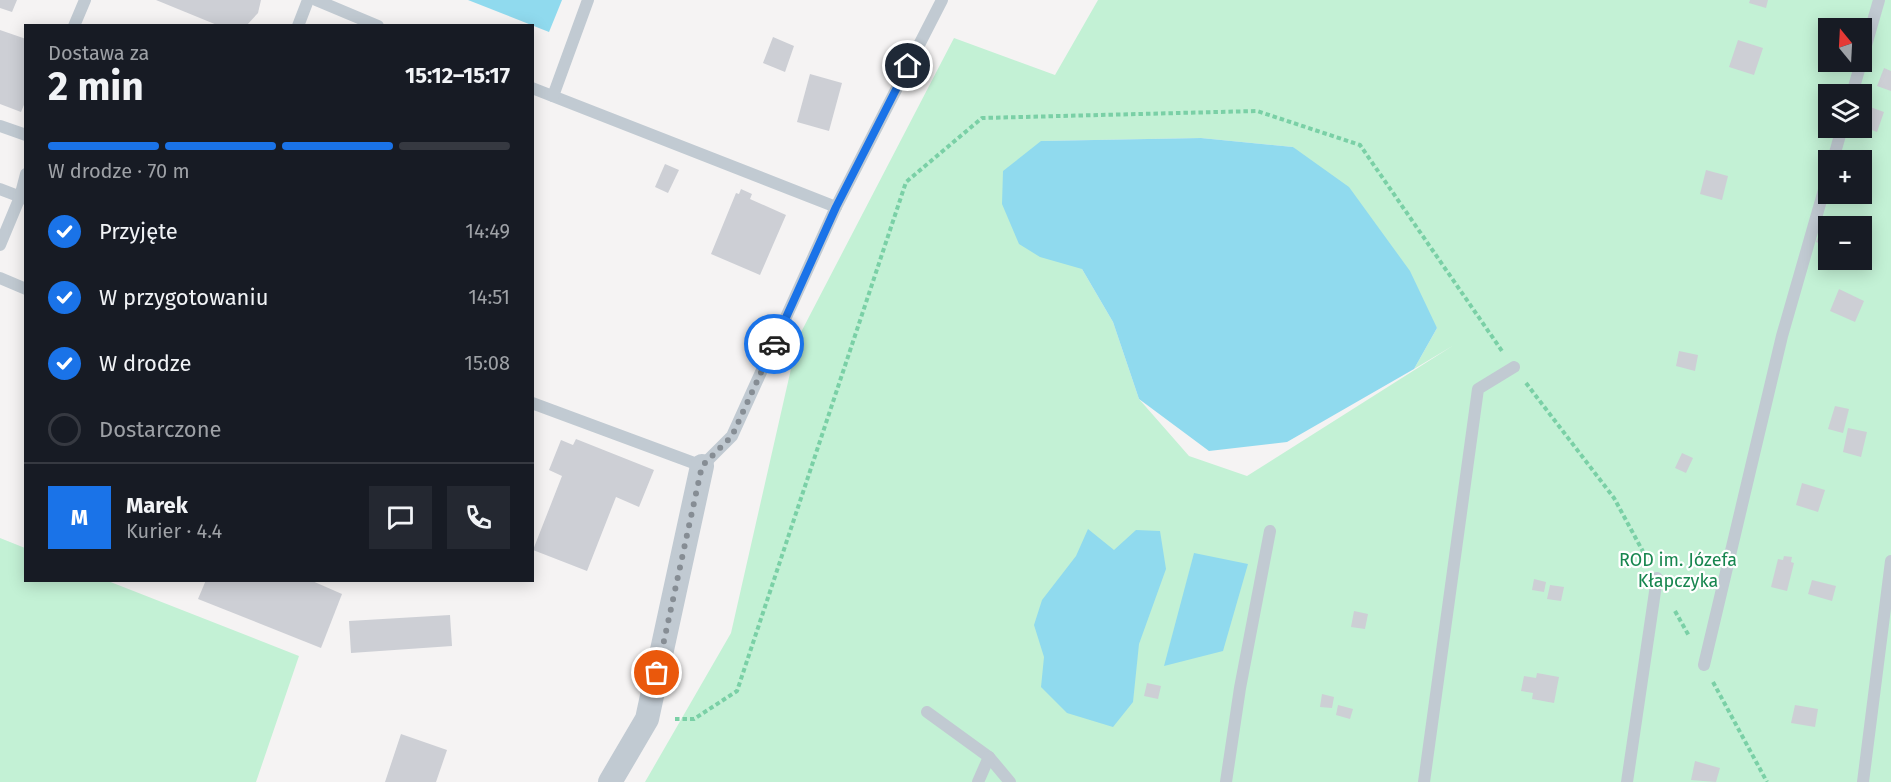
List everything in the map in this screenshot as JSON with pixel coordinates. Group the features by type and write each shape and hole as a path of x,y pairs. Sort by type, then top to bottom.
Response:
{"street":[{"path":"610,782 647,719 702,466"}],"lane":[{"path":"75,24 85,0"},
{"path":"299,24 308,0"},
{"path":"316,0 373,24"},
{"path":"553,96 588,0"},
{"path":"1855,84 1879,0"},
{"path":"534,404 702,466 732,436 836,207 943,2"},
{"path":"534,89 836,207"},
{"path":"0,126 24,134"},
{"path":"0,189 23,198 0,245"},
{"path":"1704,665 1782,336 1820,204"},
{"path":"0,278 24,287"},
{"path":"1424,782 1478,389 1514,367"},
{"path":"1226,782 1240,688 1270,531"},
{"path":"1863,782 1891,561"},
{"path":"1627,782 1658,578"},
{"path":"927,712 989,757 1010,782"},
{"path":"978,782 989,757"}],"path":[{"path":"647,719 694,719 737,691 906,182 982,118 1257,111 1360,145 1514,367 1614,498 1767,782"}],"green space":[{"name":"ROD im. Józefa Kłapczyka","path":"1098,0 1891,0 1891,782 645,782 731,633 798,338 954,38 1055,75","holes":["1201,138 1293,147 1437,328 1414,369 1454,345 1247,476 1189,456 1139,399 1113,322 1082,269 1041,141"]},
{"path":"0,538 24,548 24,582 111,582 299,656 256,782 0,782"}],"water":[{"path":"468,0 562,0 549,32 534,26 534,24"},
{"path":"1201,138 1293,147 1349,187 1410,271 1437,328 1414,369 1287,442 1209,451 1139,399 1113,322 1082,269 1040,257 1019,244 1002,204 1003,171 1041,141"},
{"path":"1088,529 1114,550 1136,530 1160,531 1166,569 1139,644 1133,702 1113,727 1067,713 1041,687 1044,657 1034,625 1042,600 1076,556"},
{"path":"1194,553 1248,564 1223,651 1164,666"}],"building":[{"path":"0,0 17,0 12,12 0,8"},
{"path":"156,0 261,0 258,13 248,24 215,24"},
{"path":"1750,0 1768,0 1766,8 1749,3"},
{"path":"0,30 24,38 24,105 21,112 0,104"},
{"path":"773,37 794,46 785,72 763,63"},
{"path":"1738,40 1763,48 1754,75 1729,67"},
{"path":"1884,68 1891,71 1891,91 1877,86"},
{"path":"810,74 842,83 829,131 797,122"},
{"path":"1872,108 1884,112 1877,132 1872,130"},
{"path":"665,164 679,170 668,193 655,187"},
{"path":"1706,170 1728,176 1722,200 1700,194"},
{"path":"741,189 752,194 750,199 786,215 760,275 711,254 736,193 739,194"},
{"path":"1839,289 1864,301 1855,322 1830,311"},
{"path":"1679,351 1698,355 1695,371 1676,366"},
{"path":"1835,406 1849,409 1843,433 1828,429"},
{"path":"1848,428 1867,432 1861,457 1843,452"},
{"path":"576,439 654,470 639,507 616,497 587,571 534,550 562,476 549,470 561,440 573,445"},
{"path":"1682,453 1693,458 1686,473 1675,468"},
{"path":"1802,483 1825,490 1818,512 1796,505"},
{"path":"1784,556 1792,557 1791,562 1794,563 1787,591 1771,587 1778,559 1783,560"},
{"path":"1534,579 1546,582 1544,592 1532,590"},
{"path":"1812,580 1836,586 1832,601 1808,594"},
{"path":"205,582 315,582 342,594 321,648 198,599"},
{"path":"1550,585 1564,587 1561,601 1547,599"},
{"path":"1354,611 1368,614 1365,629 1351,627"},
{"path":"450,615 452,646 351,653 349,621"},
{"path":"1537,673 1559,677 1554,703 1532,699 1533,693 1521,691 1524,676 1536,678"},
{"path":"1147,683 1161,686 1158,699 1144,696"},
{"path":"1322,694 1334,697 1332,708 1320,707"},
{"path":"1338,705 1353,709 1350,719 1336,715"},
{"path":"1795,705 1818,709 1815,727 1791,723"},
{"path":"401,734 447,750 436,782 385,782"},
{"path":"1695,761 1720,768 1716,782 1691,780"}],"way so far":[{"path":"657,673 702,466 732,436 774,344"}],"route":[{"path":"774,344 836,207 908,66"}]}
